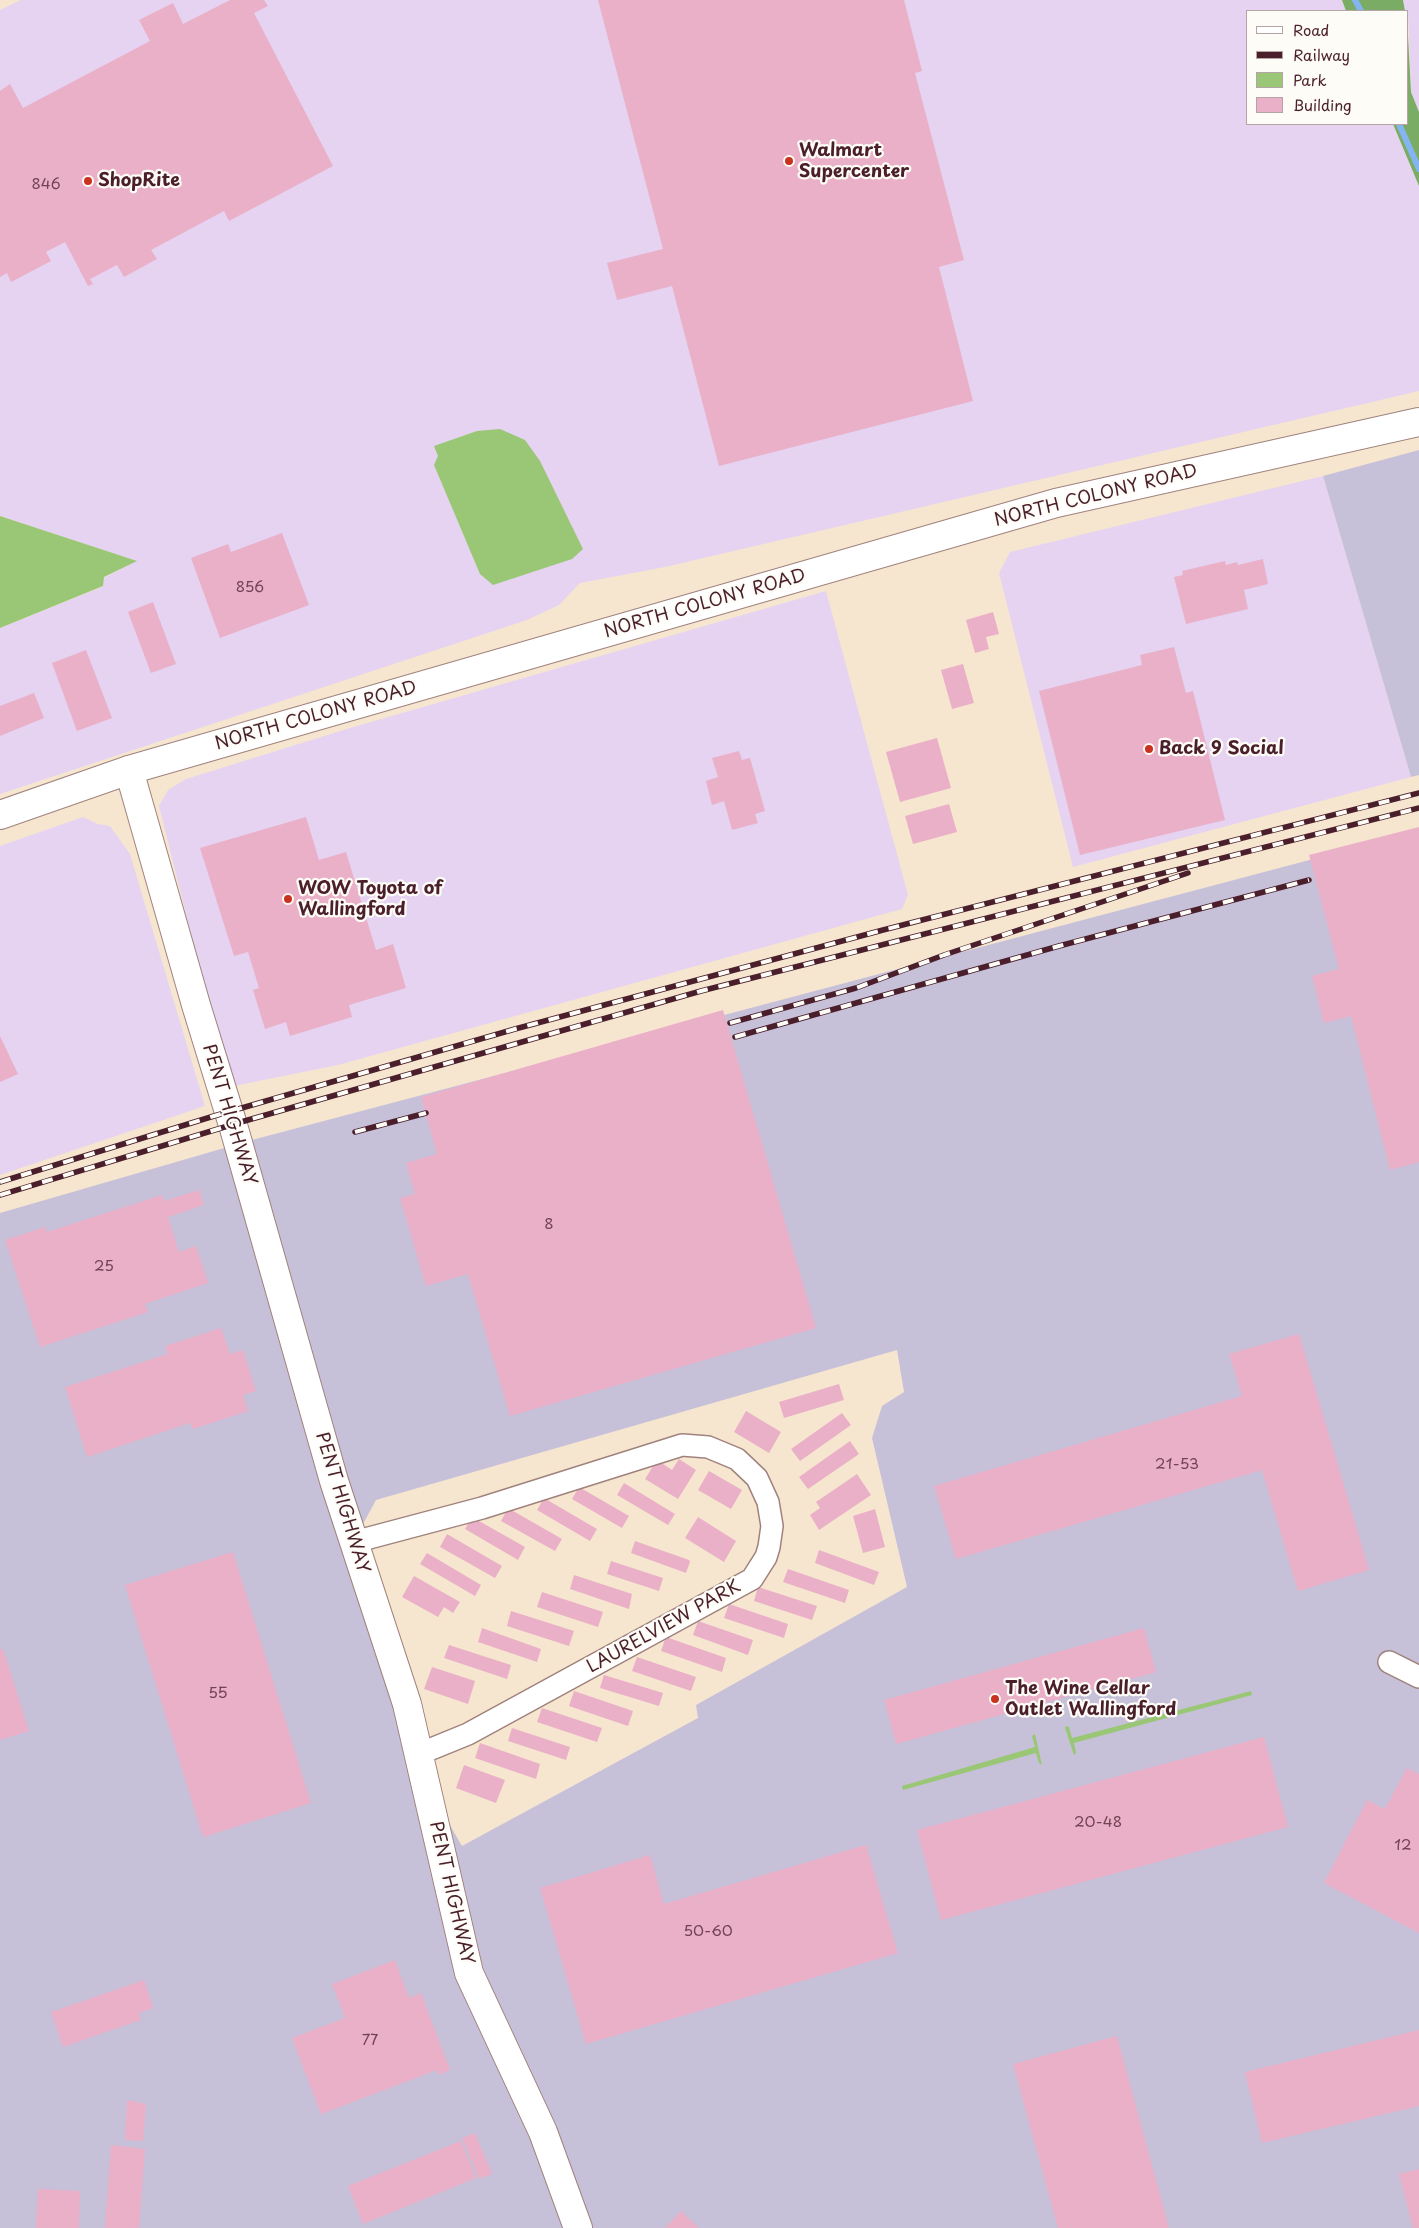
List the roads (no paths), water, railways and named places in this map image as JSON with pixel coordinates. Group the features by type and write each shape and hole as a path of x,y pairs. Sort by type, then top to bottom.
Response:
{"street":[{"name":"NORTH COLONY ROAD","path":"0,815 129,770 1056,503 1419,422"},
{"name":"PENT HIGHWAY","path":"129,770 196,1005 233,1125 334,1481 407,1704 469,1973 543,2132 578,2228"},
{"name":"LAURELVIEW PARK","path":"354,1542 482,1508 682,1445 708,1446 737,1459 757,1478 768,1502 772,1526 770,1542 766,1557 752,1579 468,1734 419,1754"},
{"path":"1389,1662 1419,1677"}],"waterway":[{"path":"1355,0 1360,10"},
{"path":"1399,125 1419,169"}],"railway":[{"path":"0,1182 214,1116 515,1029 883,930 1419,793"},
{"path":"0,1195 241,1122 701,991 1419,808"},
{"path":"730,1023 856,988 944,955 1188,873"},
{"path":"735,1037 1059,946 1309,880"},
{"path":"355,1132 426,1113"}],"place":[{"name":"Walmart Supercenter","path":"789,161"},
{"name":"ShopRite","path":"88,181"},
{"name":"Back 9 Social","path":"1149,749"},
{"name":"WOW Toyota of Wallingford","path":"288,899"},
{"name":"The Wine Cellar Outlet Wallingford","path":"995,1699"}]}
